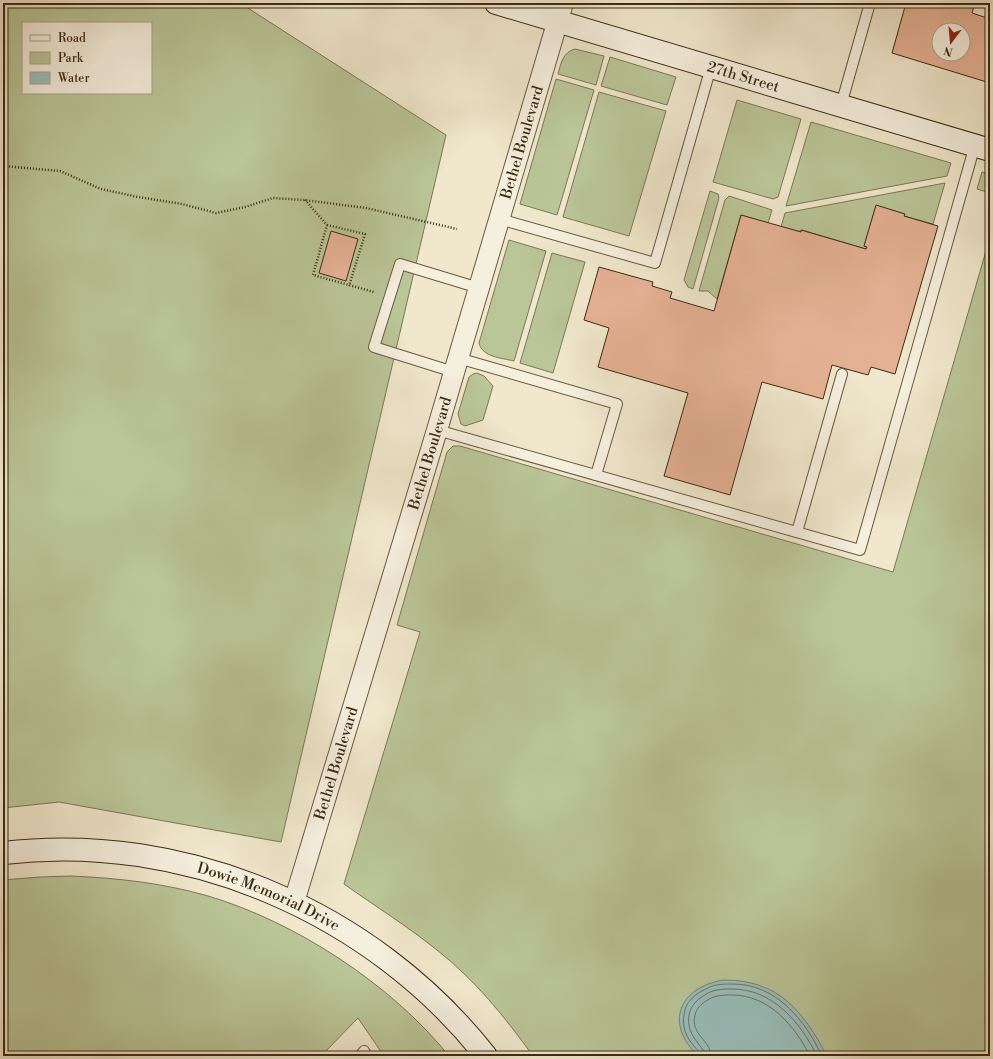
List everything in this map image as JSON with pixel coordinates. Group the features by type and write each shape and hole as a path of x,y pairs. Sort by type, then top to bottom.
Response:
{"street":[{"name":"27th Street","path":"496,3 560,12 711,67 982,148"},
{"name":"Bethel Boulevard","path":"294,902 437,430 560,12"},
{"name":"Dowie Memorial Drive","path":"3,853 44,850 76,850 148,857 194,867 233,878 294,902 351,934 405,973 453,1018 486,1056"}],"lane":[{"path":"841,105 870,3"},
{"path":"499,219 654,263 711,67"},
{"path":"437,430 860,550 982,148"},
{"path":"479,288 400,264 374,347 456,365 617,404 596,475"},
{"path":"797,532 842,374"},
{"path":"360,1056 364,1052 367,1056"}],"path":[{"path":"3,166 60,171 101,189 138,198 182,204 216,213 245,207 273,198 304,200 366,208 457,229"},
{"path":"304,200 327,225 365,234 349,286"},
{"path":"327,225 313,275 390,297"}],"green space":[{"path":"3,3 240,3 446,135 281,842 59,802 3,808"},
{"path":"575,49 604,56 596,85 558,74 565,55 571,50"},
{"path":"610,57 676,77 667,105 601,86"},
{"path":"556,79 594,90 557,215 520,204"},
{"path":"599,92 666,111 629,236 563,217"},
{"path":"737,100 801,119 778,197 773,199 713,182"},
{"path":"811,122 951,163 947,176 786,206"},
{"path":"982,172 990,174 990,193 977,189"},
{"path":"945,183 933,224 876,206 864,246 867,247 866,249 802,230 801,232 781,227 785,213"},
{"path":"710,191 718,194 719,198 693,289 688,287 684,280"},
{"path":"729,196 772,210 768,223 741,215 717,299 708,291 699,291 725,200"},
{"path":"990,237 990,1056 533,1056 512,1027 477,986 451,962 414,933 344,884 420,632 397,625 447,452 453,446 460,446 893,572"},
{"path":"509,240 546,251 514,361 498,358 488,354 481,348 479,343"},
{"path":"552,253 585,262 553,373 520,363"},
{"path":"477,373 484,376 493,386 483,420 465,426 461,424 458,414 469,377"},
{"path":"71,876 140,882 191,891 241,907 275,922 308,939 371,981 400,1005 426,1030 449,1056 384,1056 358,1018 321,1056 3,1056 3,880"}],"water":[{"path":"724,980 743,981 760,986 774,992 787,1001 809,1025 827,1056 698,1056 688,1044 681,1031 679,1019 681,1008 687,998 696,990 709,984"}],"building":[{"path":"906,3 975,3 972,13 990,19 990,83 892,53"},
{"path":"876,205 905,214 904,216 938,226 895,374 871,367 868,375 832,365 823,399 762,382 730,495 664,476 688,393 598,367 609,328 584,320 599,267 653,282 652,286 672,292 670,298 714,311 741,215 801,232 801,230 866,249 867,247 864,246"},
{"path":"331,231 358,239 346,281 319,273"}]}
